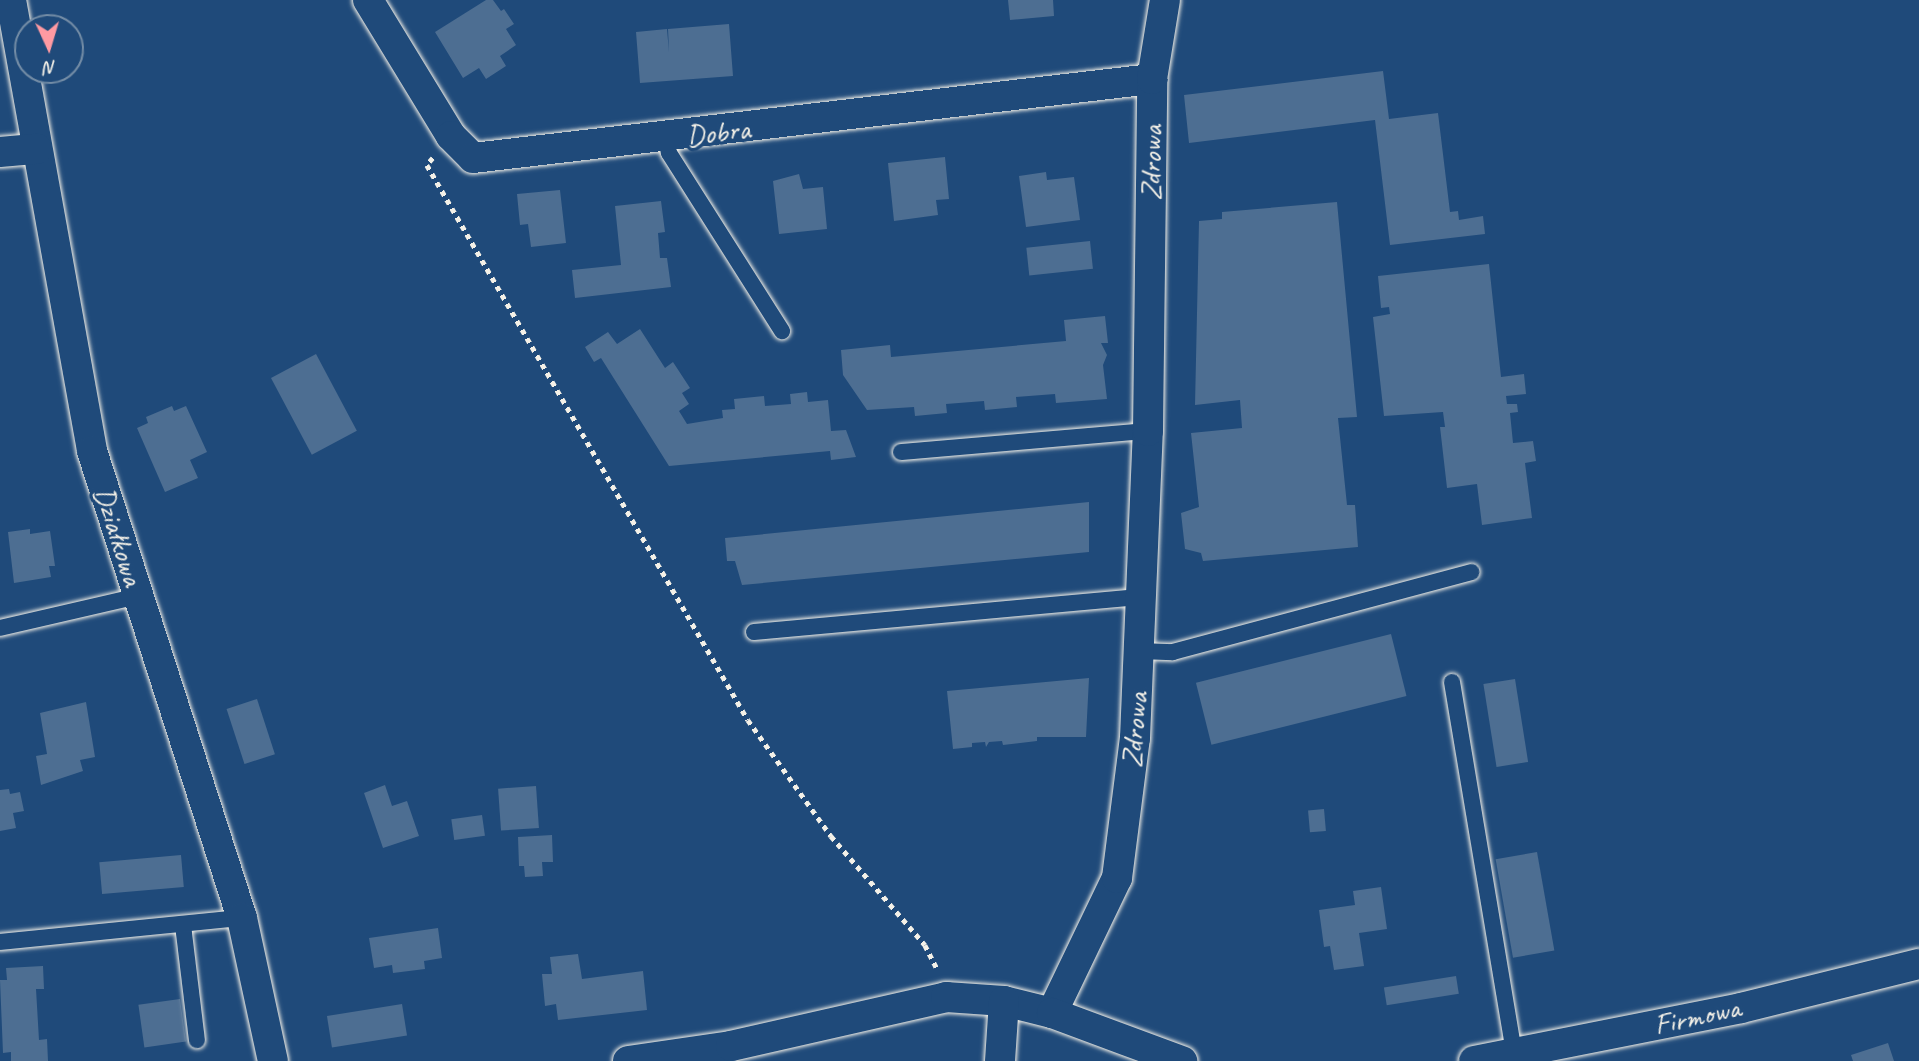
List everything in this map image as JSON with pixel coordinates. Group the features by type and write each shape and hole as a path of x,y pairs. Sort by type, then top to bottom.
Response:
{"street":[{"name":"Działkowa","path":"11,0 92,451 243,918 273,1061"},
{"name":"Dobra","path":"368,0 451,136 464,153 484,159 1152,79"},
{"name":"Zdrowa","path":"1052,1013 1117,878 1135,738 1148,431 1152,79 1165,0"},
{"path":"0,152 37,149"},
{"name":"Firmowa","path":"1474,1061 1741,1008 1919,964"},
{"path":"628,1061 732,1046 946,996 1004,1001 1052,1013 1182,1061"},
{"path":"1000,1061 1004,1001"}],"lane":[{"path":"667,138 669,153 782,331"},
{"path":"901,452 1148,431"},
{"path":"1140,651 1173,652 1471,572"},
{"path":"0,628 139,596"},
{"path":"754,632 1141,597"},
{"path":"1452,682 1514,1053"},
{"path":"0,942 243,918"},
{"path":"183,925 197,1040"}],"path":[{"path":"451,136 427,166 748,720 831,836 925,945 946,996"}],"building":[{"path":"486,0 493,0 501,11 504,9 514,24 506,29 516,45 500,56 506,66 486,79 479,68 463,78 435,32"},
{"path":"1008,0 1053,0 1054,16 1010,20"},
{"path":"729,24 733,76 640,83 636,32 667,29 669,52 668,29"},
{"path":"1383,71 1389,119 1438,113 1450,212 1458,211 1459,220 1483,216 1485,234 1390,245 1375,120 1189,143 1184,95"},
{"path":"945,157 949,199 936,200 938,215 894,221 888,163"},
{"path":"1046,172 1047,180 1074,177 1080,220 1026,227 1019,176"},
{"path":"799,174 803,189 823,187 827,229 779,234 773,181"},
{"path":"560,190 566,243 531,247 528,224 520,225 517,194"},
{"path":"661,201 665,232 658,233 660,258 667,258 671,287 575,298 572,270 621,265 615,206"},
{"path":"1337,202 1357,417 1338,418 1347,505 1355,505 1358,547 1203,561 1201,553 1185,549 1181,513 1199,507 1191,433 1242,428 1240,400 1195,405 1199,221 1222,219 1222,212"},
{"path":"1090,241 1093,269 1029,276 1026,248"},
{"path":"1489,264 1501,377 1524,374 1526,394 1506,396 1507,404 1517,404 1518,412 1510,413 1513,443 1533,441 1536,461 1525,463 1532,518 1482,525 1477,484 1447,488 1440,427 1445,427 1443,412 1384,416 1373,317 1390,314 1389,307 1381,308 1378,276"},
{"path":"1105,316 1108,343 1101,343 1107,355 1103,365 1107,399 1056,403 1055,394 1016,397 1017,407 985,410 984,401 946,404 947,413 915,416 914,407 867,410 843,375 841,350 890,345 891,357 1066,341 1064,320"},
{"path":"640,329 665,368 673,362 690,388 682,393 689,404 679,411 687,424 723,418 722,410 735,409 734,399 764,396 765,406 791,404 790,394 807,392 808,402 828,400 831,431 846,430 856,457 831,460 830,451 669,466 601,358 594,362 585,347 608,332 617,344"},
{"path":"316,354 357,431 312,455 271,378"},
{"path":"172,406 174,411 186,406 207,452 190,460 198,478 165,492 137,428 148,423 146,417"},
{"path":"1089,502 1089,552 742,585 735,561 727,561 725,538"},
{"path":"30,529 30,534 50,531 55,566 49,566 51,577 14,583 8,532"},
{"path":"1391,634 1406,696 1211,745 1196,683"},
{"path":"1089,678 1086,737 1037,737 1037,741 1003,745 1002,741 989,742 986,747 985,742 972,743 972,747 953,749 947,691"},
{"path":"1515,679 1528,762 1497,767 1483,684"},
{"path":"257,699 275,754 244,764 227,709"},
{"path":"86,702 95,757 80,760 83,771 41,785 36,756 47,754 40,713"},
{"path":"385,785 392,806 407,801 419,836 383,848 364,793"},
{"path":"536,786 539,828 501,831 498,789"},
{"path":"9,789 10,794 20,792 24,811 13,813 16,828 0,831 0,790"},
{"path":"1324,809 1326,831 1310,832 1308,810"},
{"path":"482,815 485,836 454,840 451,819"},
{"path":"552,835 553,862 542,862 543,876 525,877 524,866 519,866 518,837"},
{"path":"1537,852 1554,950 1513,958 1496,859"},
{"path":"181,855 184,887 102,894 99,862"},
{"path":"1381,887 1387,929 1359,933 1364,966 1334,970 1330,946 1324,947 1319,910 1355,905 1353,891"},
{"path":"438,928 442,958 424,961 425,969 393,973 392,965 374,968 369,938"},
{"path":"578,954 582,979 643,971 647,1010 558,1020 556,1004 545,1006 542,974 552,974 550,957"},
{"path":"43,966 44,989 36,989 39,1040 47,1039 48,1061 11,1061 11,1052 3,1053 0,980 7,980 6,968"},
{"path":"1456,976 1459,994 1387,1005 1384,987"},
{"path":"180,999 186,1042 144,1047 138,1005"},
{"path":"402,1004 407,1036 332,1047 327,1016"},
{"path":"1888,1043 1894,1061 1853,1061 1851,1055"}]}
